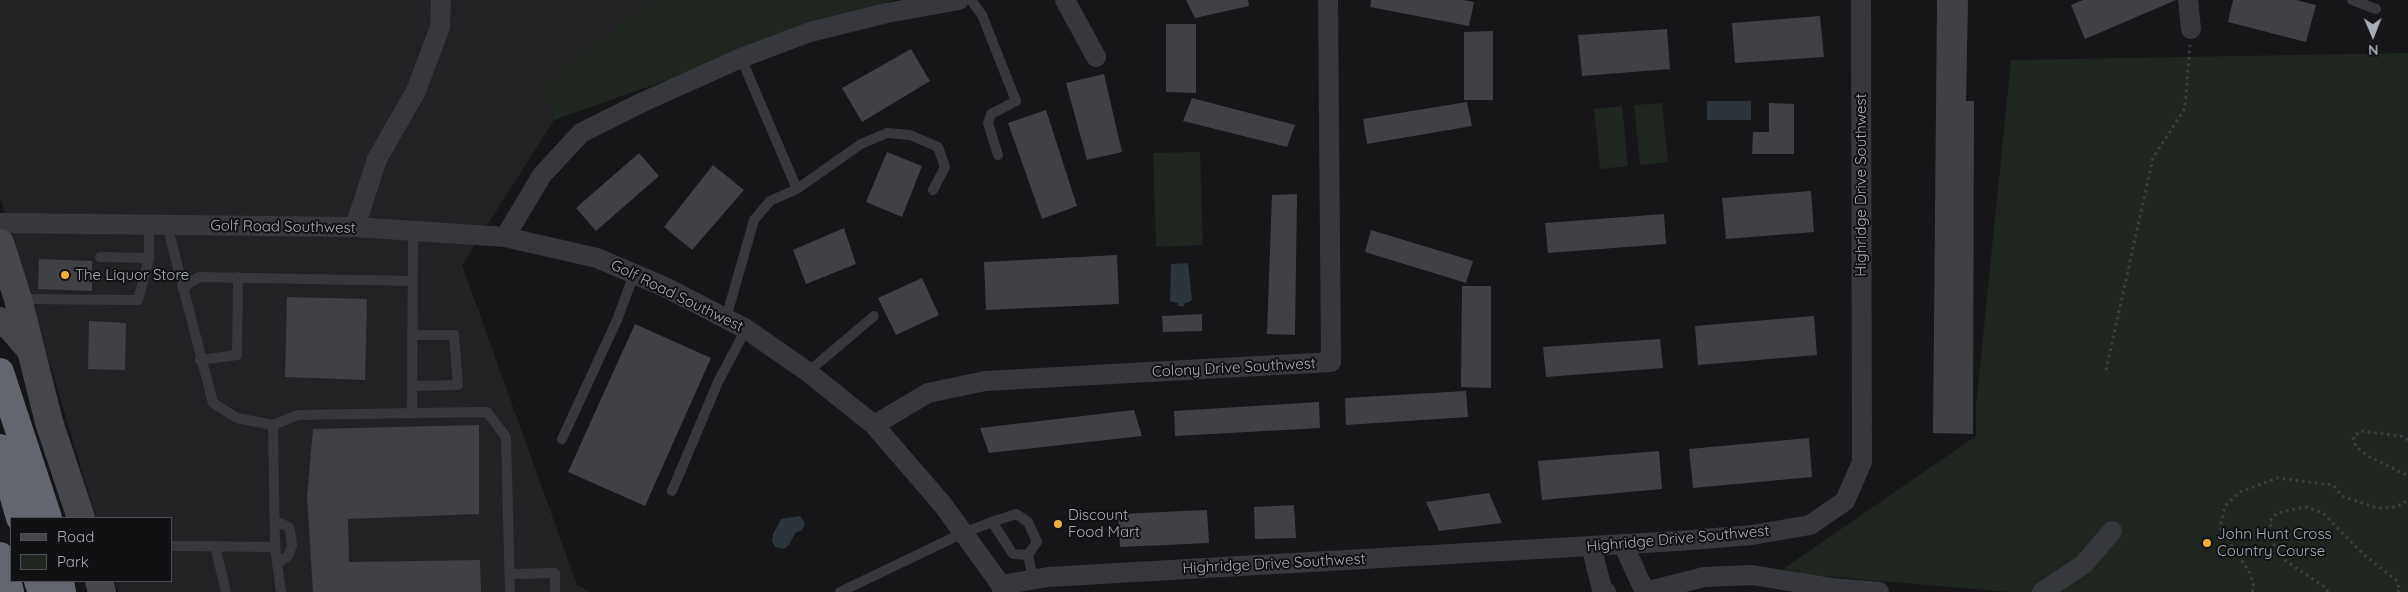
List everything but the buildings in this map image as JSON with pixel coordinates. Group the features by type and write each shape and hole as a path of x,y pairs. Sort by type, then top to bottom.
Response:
{"highway":[{"path":"0,372 48,517"},
{"path":"0,448 20,517"},
{"path":"0,556 10,592"}],"main road":[{"path":"0,243 18,299 49,422 81,517"},
{"path":"0,321 10,326 30,349"}],"street":[{"path":"355,228 377,159 416,91 440,27 440,0"},
{"path":"505,237 542,175 582,133 643,102 741,58 810,32 887,13 959,0"},
{"path":"1066,0 1096,57"},
{"name":"Colony Drive Southwest","path":"874,425 928,394 985,381 1331,362 1328,0"},
{"name":"Highridge Drive Southwest","path":"1002,588 1057,576 1592,546 1752,535 1810,526 1845,501 1862,462 1861,0"},
{"path":"2188,0 2191,30"},
{"name":"Golf Road Southwest","path":"0,223 355,228 413,231 505,237 597,258 667,288 746,329 808,372 874,425 943,505 1002,588"},
{"path":"2042,592 2084,564 2112,532"},
{"path":"1622,544 1645,592 1704,577 1752,575 1833,588 1878,592"},
{"path":"1592,546 1602,589 1606,592"}],"lane":[{"path":"971,0 982,15 1016,101 991,114 988,123 998,155"},
{"path":"2352,0 2376,9"},
{"path":"741,58 797,189"},
{"path":"726,318 754,220 770,201 797,189 861,144 887,133 910,135 938,147 945,167 933,190"},
{"path":"18,299 138,300 158,225"},
{"path":"158,225 182,288 213,403 237,418 273,425 298,415 487,412 506,437 510,592"},
{"path":"412,413 413,231"},
{"path":"100,258 150,258"},
{"path":"562,440 617,320 634,274"},
{"path":"182,288 199,276 413,281"},
{"path":"200,360 237,355 238,277"},
{"path":"808,372 874,316"},
{"path":"672,492 718,382 746,329"},
{"path":"412,335 454,335 458,385 412,386"},
{"path":"273,425 275,547 281,592"},
{"path":"840,592 963,533 1016,514 1028,522 1037,542 1028,555 1033,580"},
{"path":"275,521 289,527 292,546 288,556 277,564"},
{"path":"992,522 1013,554 1028,555"},
{"path":"172,546 275,547"},
{"path":"215,546 226,592"},
{"path":"510,574 555,573 555,592"},
{"path":"102,592 111,582"}],"path":[{"path":"2106,370 2153,158 2185,108 2191,30"},
{"path":"2408,440 2401,436 2361,431 2353,436 2356,447 2368,456 2408,476"},
{"path":"2252,592 2254,587 2250,572 2220,528 2225,506 2240,492 2278,478 2332,485 2342,496 2377,508 2396,506 2408,500"},
{"path":"2328,592 2325,587 2286,561 2272,543 2270,521 2277,512 2306,507 2323,513 2364,555 2396,580 2400,590 2398,592"}],"shaded area":[{"path":"0,0 651,0 545,84 554,120 462,265 577,585 590,592 118,592 115,582 172,582 172,517 96,517 0,197"},
{"path":"1707,101 1751,101 1751,120 1707,120"},
{"path":"1188,263 1192,300 1185,303 1184,306 1178,306 1178,303 1170,301 1171,264"},
{"path":"800,516 805,523 802,530 795,533 789,545 784,549 775,547 772,541 773,534 781,519"}],"green space":[{"path":"651,0 894,0 554,120 545,84"},
{"path":"2408,53 2408,592 2009,592 1810,575 1783,569 1976,436 1976,406 2011,60"},
{"path":"1662,103 1668,162 1640,165 1634,105"},
{"path":"1622,106 1628,166 1600,169 1594,109"},
{"path":"1200,152 1203,245 1156,247 1153,153"}],"place":[{"name":"The Liquor Store","path":"65,275"},
{"name":"Discount Food Mart","path":"1058,524"},
{"name":"John Hunt Cross Country Course","path":"2207,543"}]}
